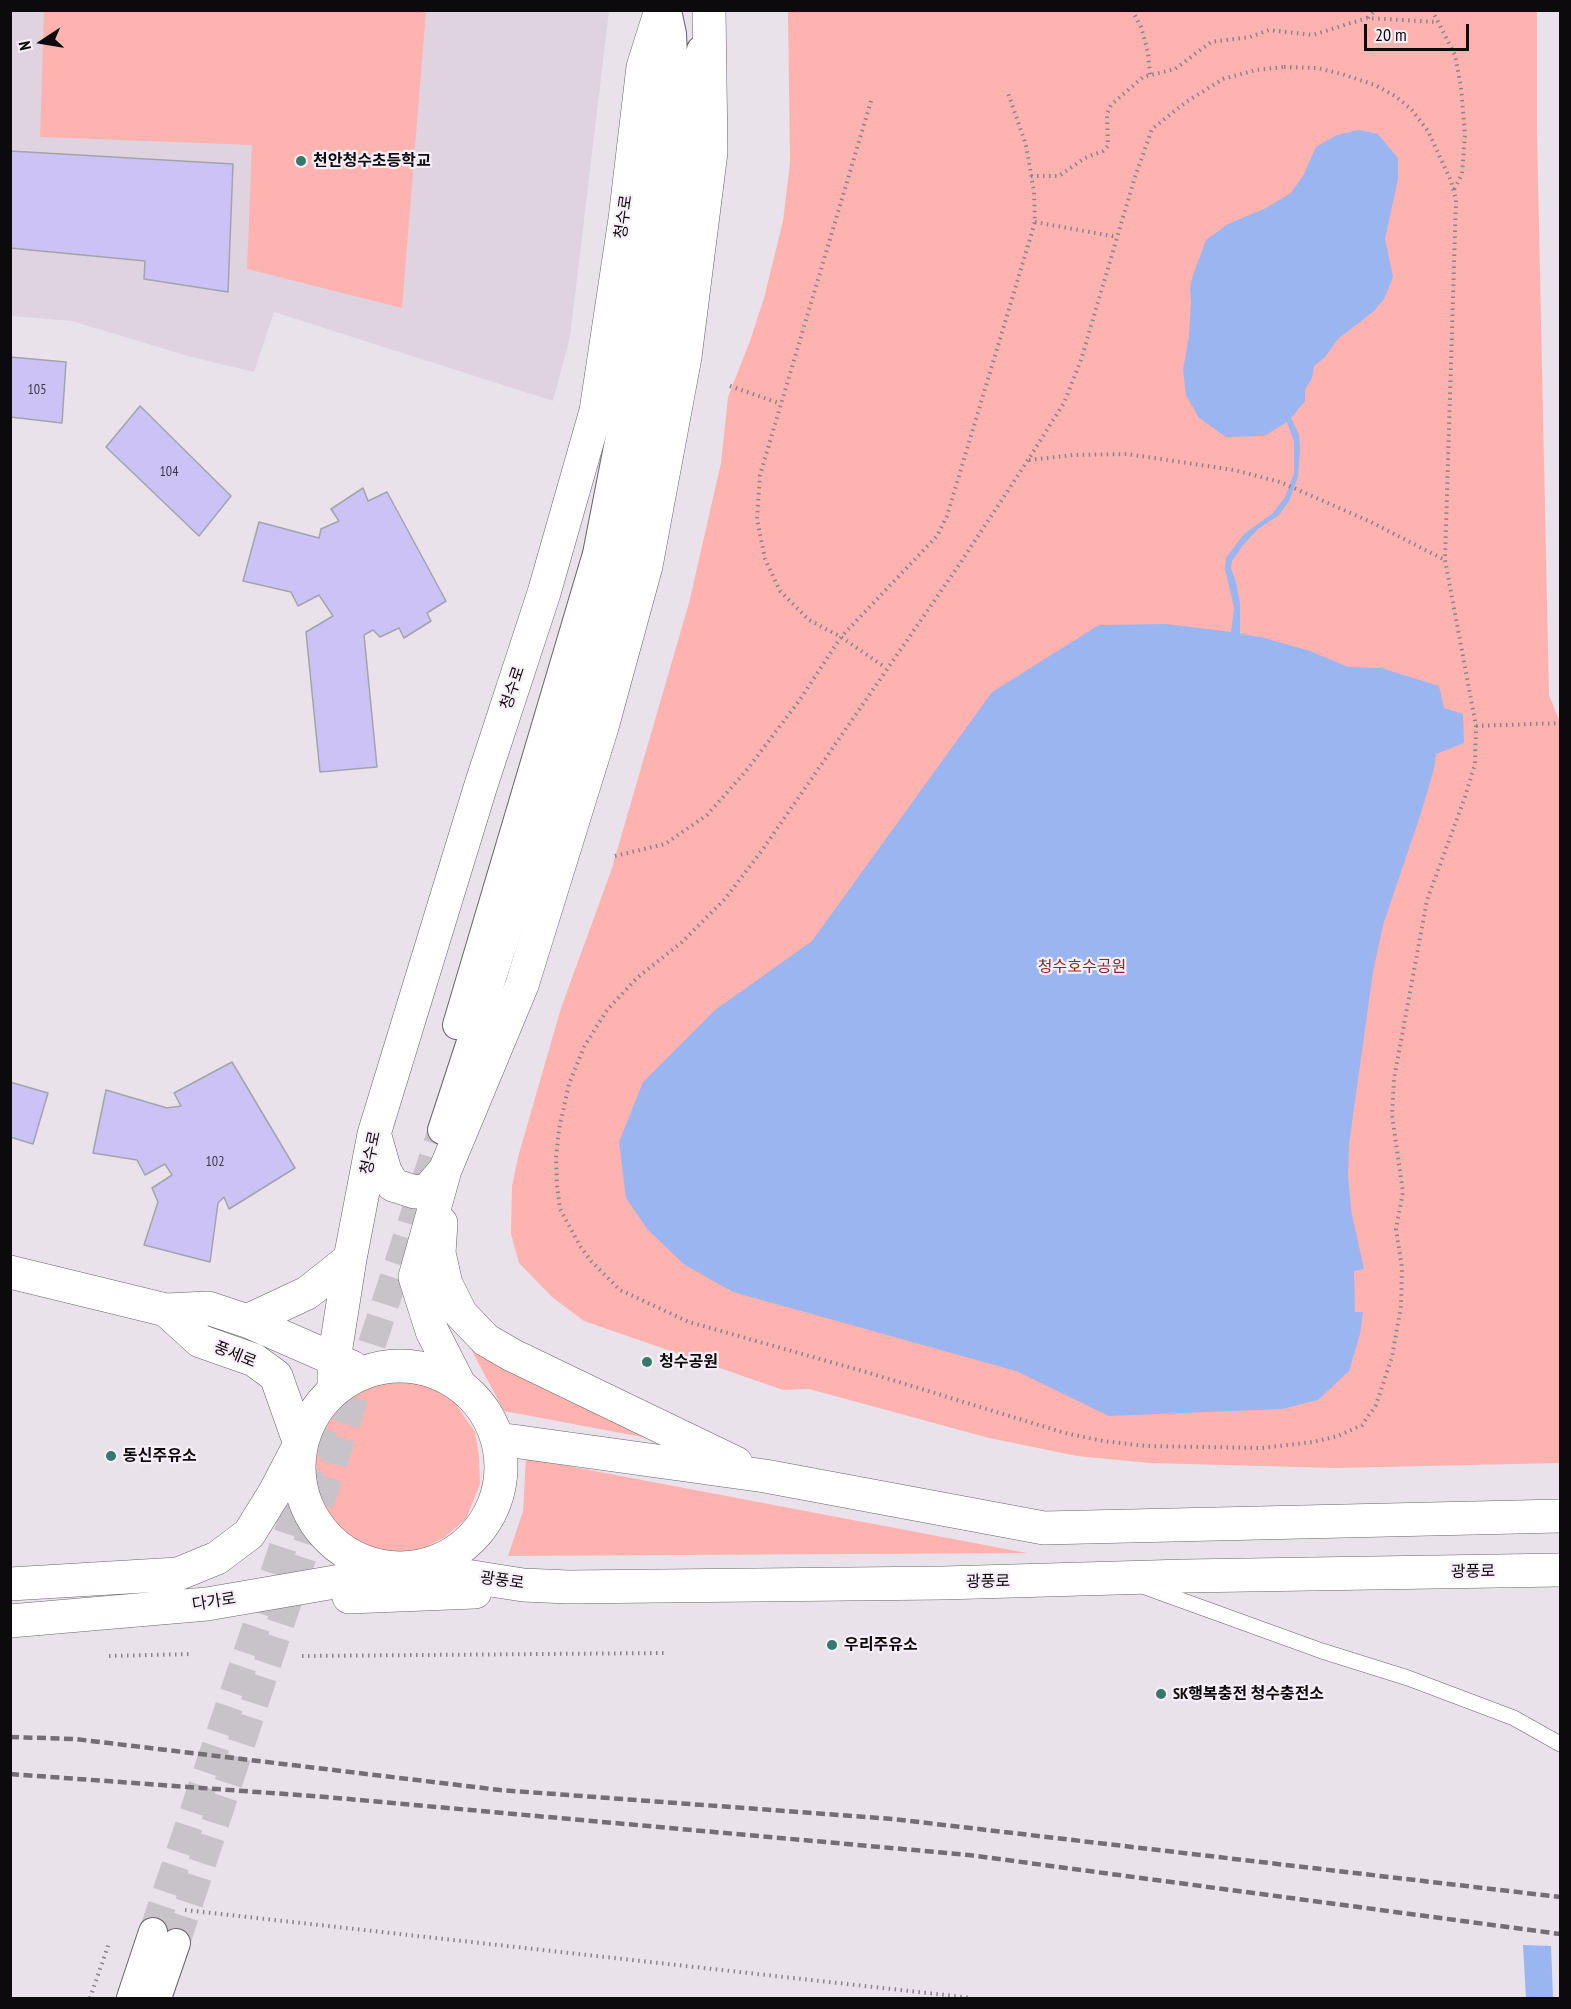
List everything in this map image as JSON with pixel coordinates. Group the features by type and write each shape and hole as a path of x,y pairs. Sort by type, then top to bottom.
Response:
{"street":[{"name":"청수로","path":"343,1373 350,1259 374,1134 481,785 544,593 593,421 624,219 643,67 662,10"},
{"path":"667,10 672,34 673,56 670,92 652,206 627,402 597,554 435,1126 569,743 621,557 650,414 691,101 708,13"},
{"path":"300,1444 298,1477 307,1509 326,1537 351,1557 382,1568 416,1568 448,1557 475,1536 494,1507 501,1474 498,1439 483,1408 459,1384 432,1331 415,1277 445,1170 522,985 602,727 646,566 685,357 711,152 708,13"},
{"path":"374,1134 385,1172 393,1185 415,1192 428,1190 445,1170"},
{"path":"445,1170 439,1253 446,1284 461,1314 486,1340 512,1355 765,1476"},
{"path":"247,1321 307,1293 350,1259"},
{"name":"풍세로","path":"10,1272 166,1310 208,1308 247,1321 343,1373"},
{"name":"풍세로","path":"166,1310 201,1341 254,1360 276,1376 300,1444"},
{"path":"10,1584 178,1574 217,1558 249,1534 275,1492 300,1444 312,1414 343,1373 394,1364 428,1369 459,1384"},
{"path":"498,1439 765,1476 1044,1528 1560,1516"},
{"name":"광풍로","path":"416,1568 523,1585 568,1587 943,1583 1560,1570"},
{"name":"다가로","path":"10,1621 207,1604 416,1568"},
{"path":"207,1604 568,1587"},
{"path":"131,1998 164,1937 156,1998"}],"lane":[{"path":"1122,1579 1322,1651 1408,1678 1503,1714 1560,1744"}],"path":[{"path":"1132,10 1142,27 1148,52 1150,75"},
{"path":"1367,18 1375,10"},
{"path":"1432,10 1455,55 1464,123 1462,174 1453,191"},
{"path":"1031,176 1059,176 1085,159 1103,151 1108,146 1107,114 1111,105 1143,77 1175,69 1211,42 1250,37 1269,30 1313,35 1367,18 1438,22"},
{"path":"1274,68 1317,68 1375,85 1395,96 1411,109 1428,131 1453,191 1456,199 1457,219 1445,560 1476,726 1475,764 1426,900 1394,1079 1392,1114 1403,1192 1396,1229 1402,1268 1401,1306 1392,1357 1376,1405 1362,1425 1338,1436 1313,1442 1262,1448 1146,1446 1103,1441 1065,1433 866,1372 689,1322 620,1290 591,1261 580,1246 560,1209 556,1185 559,1129 569,1084 584,1047 607,1010 630,986 682,942 725,899 763,849 959,565 1064,403 1081,360 1134,180 1152,129 1186,102 1223,79 1274,68"},
{"path":"615,856 665,844 707,814 746,771 799,702 841,637 937,536 947,516 1035,222 1034,192 1026,146 1008,93"},
{"path":"871,101 760,475 757,519 765,559 780,591 809,620 841,637 886,668"},
{"path":"1035,222 1117,237"},
{"path":"730,386 781,404"},
{"path":"1028,460 1073,455 1127,454 1234,470 1283,483 1371,522 1445,560"},
{"path":"1476,726 1560,723"},
{"path":"302,1656 666,1653"},
{"path":"109,1656 193,1654"},
{"path":"179,1910 972,1998"},
{"path":"90,1998 109,1943"}],"shaded area":[{"name":"천안청수초등학교","path":"10,11 609,11 570,337 553,401 274,312 254,372 188,356 72,321 11,316"}],"green space":[{"path":"44,11 426,11 402,308 247,269 252,145 40,137"},
{"name":"청수호수공원","path":"788,11 1537,11 1537,132 1549,695 1560,722 1560,1463 1335,1468 1150,1463 1077,1456 989,1438 809,1389 783,1390 584,1321 552,1297 519,1263 511,1234 512,1186 518,1157 561,1008 611,871 689,603 721,463 728,397 764,298 783,221 790,163"},
{"path":"471,1349 658,1440 504,1411"},
{"path":"401,1376 434,1387 455,1403 475,1432 480,1484 466,1519 445,1537 416,1552 391,1554 367,1548 337,1528 316,1489 314,1432 349,1389"},
{"path":"526,1458 1027,1553 508,1556 523,1511"}],"water":[{"path":"1359,130 1378,134 1398,158 1398,179 1385,239 1393,277 1384,299 1374,311 1338,339 1325,357 1314,366 1312,378 1305,390 1305,401 1291,418 1299,435 1300,449 1298,477 1289,501 1279,515 1258,529 1243,545 1232,561 1231,568 1240,603 1240,634 1261,637 1310,651 1348,667 1381,668 1439,686 1444,708 1463,714 1464,743 1436,754 1421,813 1383,925 1373,972 1349,1144 1348,1175 1351,1210 1364,1269 1354,1271 1355,1312 1363,1312 1360,1334 1349,1371 1318,1400 1282,1409 1109,1416 1016,1371 733,1292 685,1265 648,1230 626,1198 619,1142 643,1082 715,1010 812,941 992,692 1099,625 1166,624 1231,632 1234,608 1225,569 1226,558 1244,534 1273,513 1285,497 1294,473 1294,442 1287,422 1264,436 1226,437 1199,418 1186,395 1183,370 1189,336 1192,278 1206,240 1228,224 1264,209 1291,193 1304,174 1316,147 1337,135"},
{"path":"1523,1945 1551,1946 1553,1998 1526,1998"}],"building":[{"path":"10,151 233,164 228,292 144,279 145,261 10,248"},
{"path":"10,357 66,362 62,423 10,417"},
{"path":"140,406 231,496 199,536 106,447"},
{"path":"363,488 368,501 387,492 446,601 427,613 431,621 404,638 399,628 380,637 373,630 364,635 377,767 320,772 306,632 333,616 319,595 298,606 291,592 243,581 259,522 319,538 321,529 339,521 331,509"},
{"path":"232,1062 295,1168 229,1209 224,1197 218,1203 210,1262 144,1245 158,1202 152,1188 172,1175 165,1164 145,1175 137,1160 93,1153 106,1090 167,1108 181,1106 174,1093"},
{"path":"10,1082 48,1093 33,1144 10,1137"}],"tunnel":[{"path":"176,1943 442,1130"},
{"path":"153,1932 328,1414"}],"railway":[{"path":"10,1737 75,1739 500,1790 893,1819 1560,1897"},
{"path":"10,1774 326,1797 969,1855 1560,1934"}],"place":[{"name":"천안청수초등학교","path":"301,161"},
{"name":"청수공원","path":"647,1362"},
{"name":"동신주유소","path":"111,1456"},
{"name":"우리주유소","path":"832,1645"},
{"name":"SK행복충전 청수충전소","path":"1161,1694"}]}
